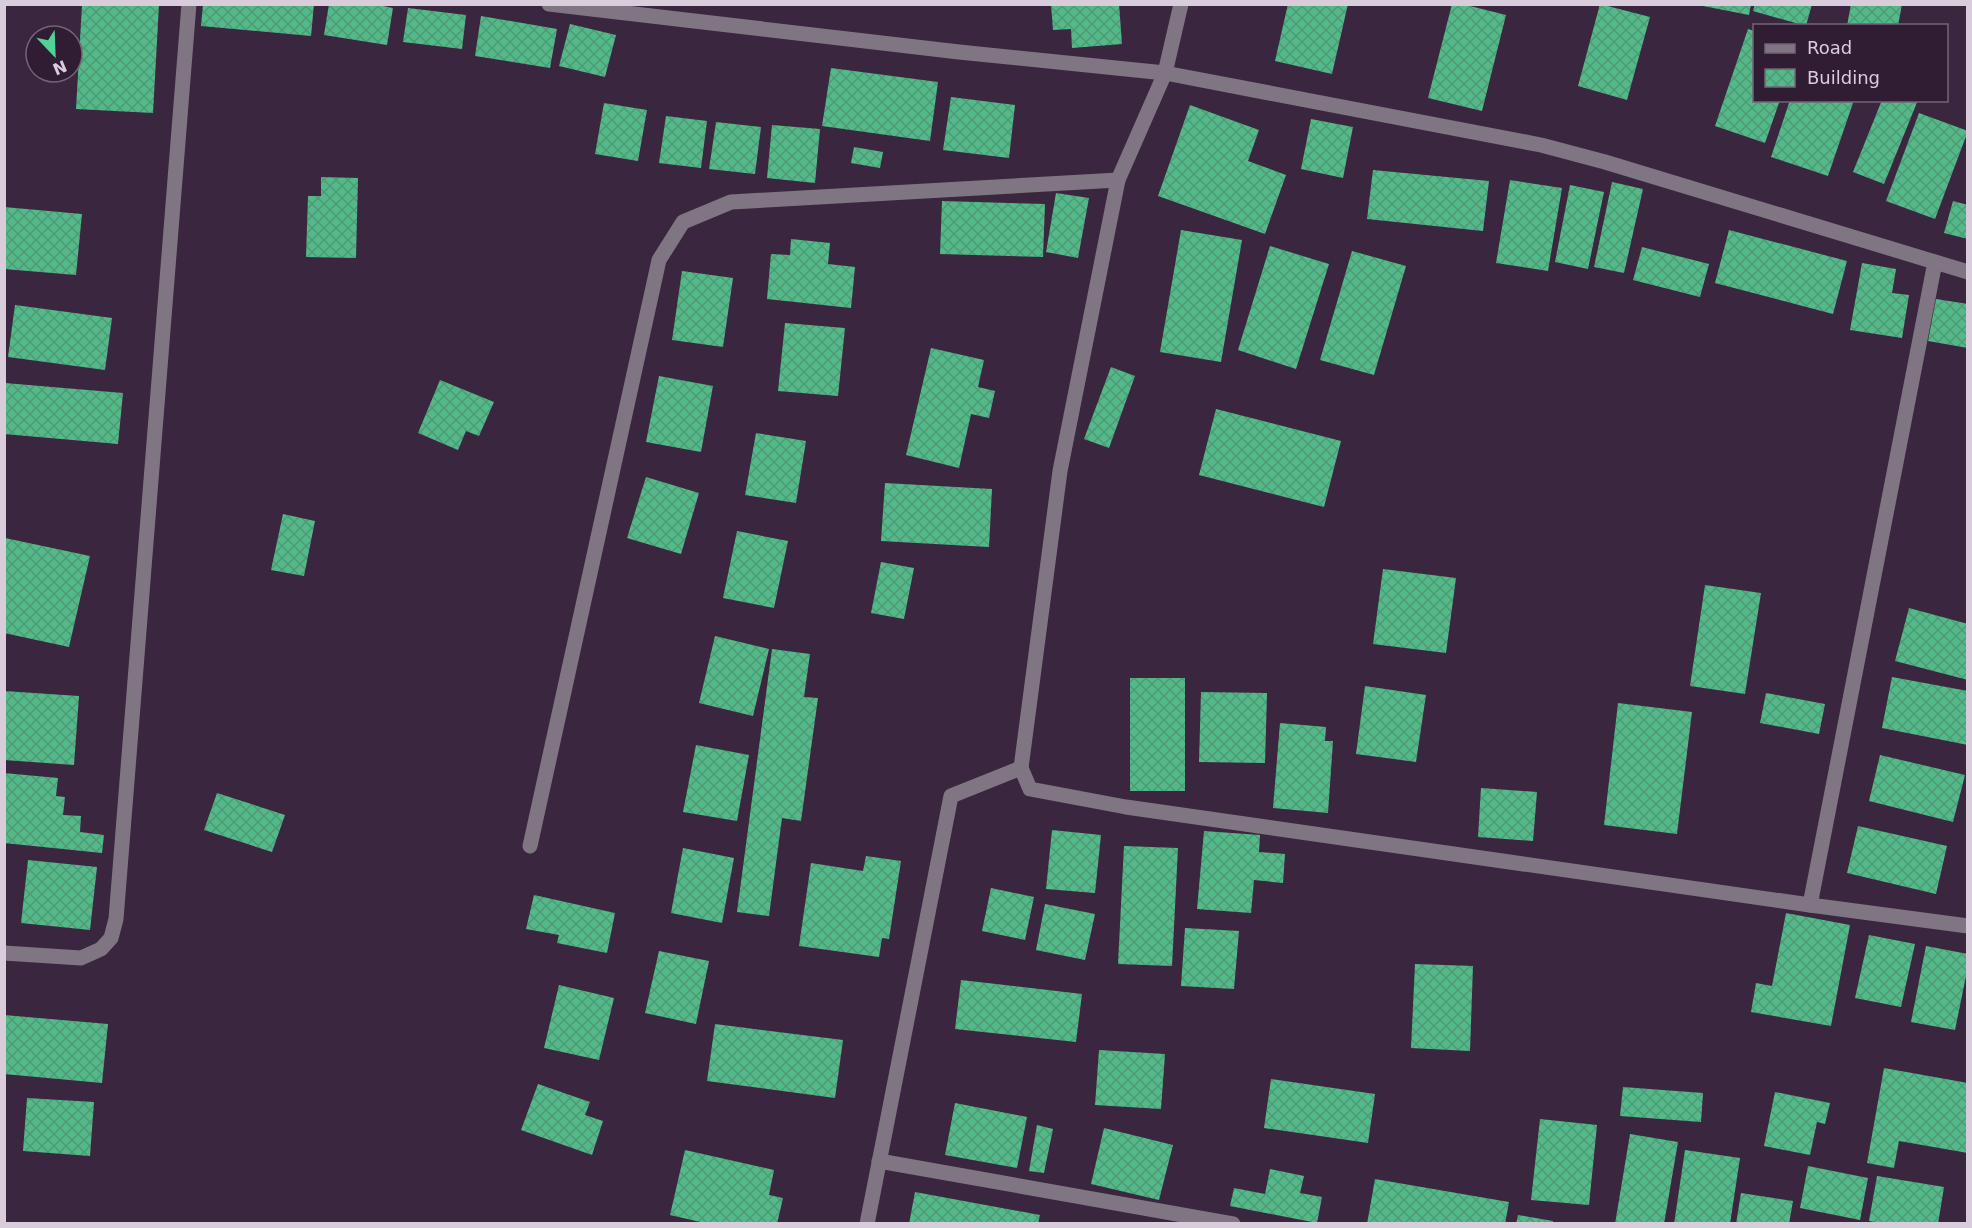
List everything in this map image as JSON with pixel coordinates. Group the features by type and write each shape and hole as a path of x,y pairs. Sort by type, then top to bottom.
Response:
{"street":[{"path":"4,953 81,958 101,950 111,938 116,918 189,4"},
{"path":"549,4 959,52 1165,73 1540,145 1605,162 1968,272"},
{"path":"1181,4 1165,73 1118,180 1060,471 1021,768 1030,789 1126,807 1968,926"},
{"path":"530,846 659,260 683,222 731,202 1118,180"},
{"path":"1810,905 1935,262"},
{"path":"867,1224 951,796 1021,768"},
{"path":"879,1161 1233,1224"}],"building":[{"path":"203,4 314,4 311,36 201,26"},
{"path":"329,4 373,4 393,8 387,45 324,35"},
{"path":"1051,4 1119,4 1122,44 1072,48 1071,29 1053,30"},
{"path":"1288,4 1348,4 1332,74 1275,61"},
{"path":"1452,4 1462,4 1506,15 1482,111 1428,98"},
{"path":"1600,4 1650,17 1627,100 1578,86"},
{"path":"1693,4 1751,4 1749,15"},
{"path":"1755,4 1812,4 1807,24 1753,11"},
{"path":"1851,4 1902,4 1898,24 1847,24"},
{"path":"82,5 159,5 153,113 76,109 77,84 84,84 84,24 81,24"},
{"path":"408,8 466,15 462,49 403,42"},
{"path":"481,16 557,29 550,68 475,56"},
{"path":"570,24 616,35 605,77 559,66"},
{"path":"1748,29 1753,31 1753,102 1779,102 1765,143 1715,126"},
{"path":"831,68 938,82 930,141 822,126"},
{"path":"951,97 1015,105 1009,158 943,150"},
{"path":"1789,102 1853,102 1828,176 1771,157"},
{"path":"1881,102 1917,102 1884,184 1853,172"},
{"path":"604,103 647,110 638,161 595,154"},
{"path":"1190,105 1259,130 1248,161 1286,175 1265,234 1158,196"},
{"path":"1919,113 1968,131 1935,219 1886,201"},
{"path":"666,116 707,121 701,168 659,163"},
{"path":"1311,119 1353,127 1343,178 1301,169"},
{"path":"716,122 761,127 755,174 709,169"},
{"path":"772,125 820,129 815,183 767,178"},
{"path":"854,147 883,152 880,168 851,163"},
{"path":"1373,170 1489,181 1483,231 1367,219"},
{"path":"321,177 358,178 356,258 306,257 308,196 321,196"},
{"path":"1510,180 1562,188 1548,271 1496,263"},
{"path":"1612,182 1643,189 1624,273 1594,267"},
{"path":"1570,185 1604,192 1588,269 1555,262"},
{"path":"1056,193 1089,198 1078,258 1046,252"},
{"path":"942,201 1045,204 1043,257 940,254"},
{"path":"1953,201 1968,205 1968,239 1944,233"},
{"path":"4,207 82,214 76,275 4,269"},
{"path":"1181,230 1242,240 1221,362 1160,352"},
{"path":"1729,230 1847,261 1833,314 1715,283"},
{"path":"791,239 830,243 828,264 855,267 851,308 767,299 771,254 790,255"},
{"path":"1270,246 1329,264 1296,369 1238,350"},
{"path":"1642,247 1709,264 1700,297 1633,280"},
{"path":"1352,251 1406,266 1374,375 1320,360"},
{"path":"1862,263 1896,269 1892,293 1909,295 1902,338 1850,330"},
{"path":"682,271 733,278 723,347 672,340"},
{"path":"1936,299 1968,304 1968,348 1928,341"},
{"path":"15,305 112,318 105,370 8,357"},
{"path":"785,323 845,328 838,396 778,391"},
{"path":"931,348 984,360 978,387 995,391 989,418 971,414 959,468 906,455"},
{"path":"1111,367 1135,376 1109,448 1084,439"},
{"path":"659,376 713,386 701,452 646,442"},
{"path":"440,380 494,402 479,436 466,431 458,450 418,433"},
{"path":"5,383 123,393 118,444 4,434"},
{"path":"1216,409 1341,441 1324,507 1199,475"},
{"path":"756,433 806,441 796,503 745,495"},
{"path":"646,477 699,493 681,554 627,538"},
{"path":"885,483 992,489 989,547 881,541"},
{"path":"283,514 315,521 304,576 271,570"},
{"path":"737,531 788,541 774,608 723,598"},
{"path":"5,538 90,556 69,647 4,633"},
{"path":"881,562 914,568 904,619 871,613"},
{"path":"1383,569 1456,578 1446,653 1373,644"},
{"path":"1705,585 1761,593 1745,694 1690,686"},
{"path":"1909,608 1968,624 1968,680 1895,661"},
{"path":"715,636 769,649 753,716 699,703"},
{"path":"772,649 810,654 804,697 818,698 801,821 782,818 769,916 737,912"},
{"path":"1892,677 1968,691 1968,745 1882,728"},
{"path":"1130,678 1185,678 1185,791 1130,791"},
{"path":"1365,686 1426,695 1416,762 1356,754"},
{"path":"4,691 79,696 74,765 4,760"},
{"path":"1201,692 1267,693 1265,763 1199,762"},
{"path":"1766,693 1825,704 1819,734 1760,723"},
{"path":"1618,703 1692,712 1677,834 1604,825"},
{"path":"1280,723 1326,727 1325,741 1333,741 1328,813 1273,808"},
{"path":"696,745 749,755 737,821 683,812"},
{"path":"1880,755 1965,775 1953,822 1869,801"},
{"path":"4,773 58,778 56,796 65,797 63,815 81,816 80,832 104,835 102,853 4,843"},
{"path":"1481,788 1537,792 1533,841 1478,837"},
{"path":"217,793 285,815 272,852 204,830"},
{"path":"1858,826 1947,846 1936,894 1847,873"},
{"path":"1052,830 1101,835 1095,893 1046,889"},
{"path":"1204,831 1260,835 1259,852 1285,854 1283,883 1254,880 1251,913 1197,909"},
{"path":"1124,846 1178,848 1172,966 1118,964"},
{"path":"683,848 734,858 722,923 671,913"},
{"path":"866,856 901,861 889,939 882,938 879,957 799,946 811,863 863,871"},
{"path":"28,860 97,867 90,930 21,923"},
{"path":"991,888 1034,897 1025,940 982,931"},
{"path":"534,895 615,913 607,953 557,943 559,935 526,929"},
{"path":"1045,904 1095,914 1085,960 1036,950"},
{"path":"1786,913 1850,925 1831,1026 1751,1012 1756,983 1772,986"},
{"path":"1185,928 1239,931 1234,989 1181,986"},
{"path":"1869,935 1915,944 1901,1007 1855,998"},
{"path":"1926,946 1968,954 1968,966 1955,1030 1911,1022"},
{"path":"659,951 709,961 696,1024 645,1013"},
{"path":"1415,964 1473,966 1470,1051 1411,1048"},
{"path":"961,980 1082,994 1076,1042 955,1029"},
{"path":"559,985 614,998 599,1060 544,1048"},
{"path":"4,1015 108,1024 102,1083 4,1074"},
{"path":"715,1024 843,1040 835,1098 707,1081"},
{"path":"1099,1050 1165,1054 1161,1109 1095,1105"},
{"path":"1884,1068 1968,1083 1968,1153 1899,1141 1894,1168 1867,1163"},
{"path":"1271,1079 1375,1094 1368,1143 1264,1128"},
{"path":"538,1084 590,1102 585,1115 603,1121 592,1155 521,1130"},
{"path":"1623,1087 1703,1093 1701,1122 1620,1116"},
{"path":"1775,1092 1830,1103 1825,1124 1817,1122 1810,1155 1764,1146"},
{"path":"27,1098 94,1102 90,1156 23,1151"},
{"path":"955,1103 1027,1117 1017,1168 945,1155"},
{"path":"1540,1119 1597,1125 1589,1205 1531,1200"},
{"path":"1037,1125 1053,1129 1044,1173 1029,1171"},
{"path":"1104,1128 1173,1145 1159,1200 1091,1184"},
{"path":"1630,1134 1678,1142 1664,1224 1615,1224"},
{"path":"685,1150 774,1170 769,1195 783,1198 777,1224 709,1224 670,1215"},
{"path":"1685,1150 1740,1158 1730,1224 1674,1224"},
{"path":"1808,1166 1868,1178 1860,1220 1800,1208"},
{"path":"1270,1169 1304,1176 1300,1193 1322,1197 1317,1223 1230,1206 1234,1188 1265,1194"},
{"path":"1877,1176 1944,1187 1938,1224 1886,1224 1869,1221"},
{"path":"1375,1179 1509,1202 1505,1224 1367,1224"},
{"path":"915,1192 1040,1215 1038,1224 909,1224"},
{"path":"1741,1193 1793,1201 1789,1224 1736,1224"},
{"path":"1518,1215 1553,1221 1552,1224 1516,1224"}]}
